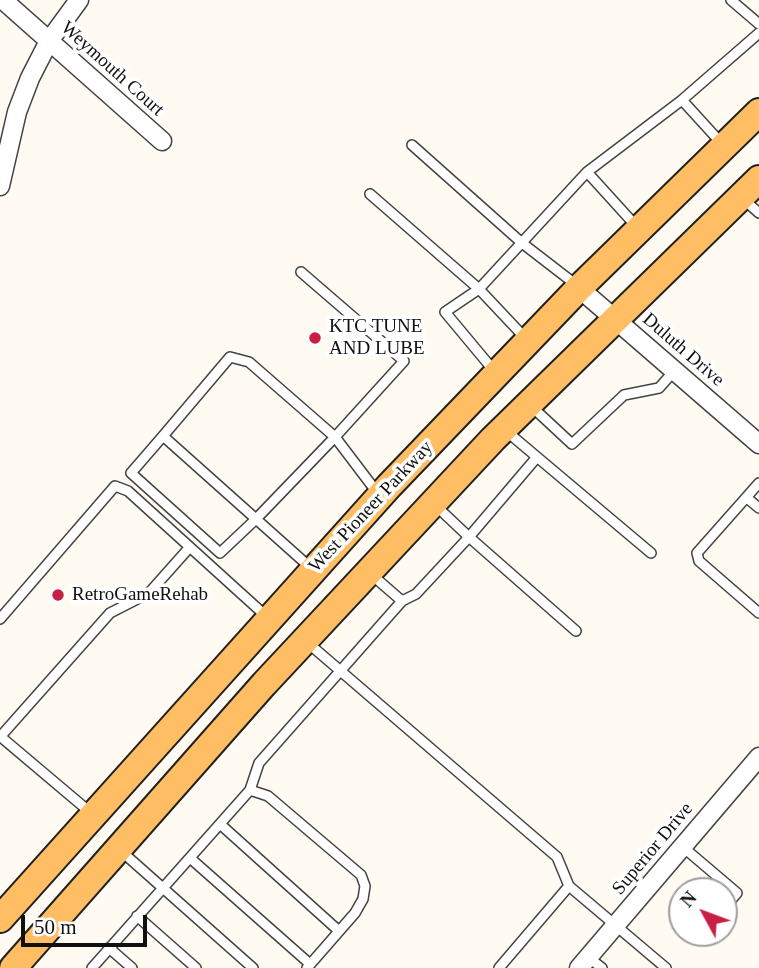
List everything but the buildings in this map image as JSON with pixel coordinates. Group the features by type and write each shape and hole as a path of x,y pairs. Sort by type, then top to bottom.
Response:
{"main road":[{"name":"West Pioneer Parkway","path":"0,919 268,618 380,497 579,288 759,112"},
{"path":"13,968 305,640 433,503 616,319 753,196"},
{"path":"93,814 118,849"}],"street":[{"name":"Weymouth Court","path":"3,0 162,141"},
{"path":"0,186 18,111 49,41 79,0"},
{"name":"Duluth Drive","path":"579,288 759,444"},
{"name":"Superior Drive","path":"590,964 615,926 759,757"}],"lane":[{"path":"731,0 759,24"},
{"path":"497,374 445,312 479,289 587,172 682,100 759,33"},
{"path":"682,100 724,147"},
{"path":"412,145 522,243 579,288"},
{"path":"587,172 640,230"},
{"path":"370,194 479,289 528,341"},
{"path":"302,272 404,361 335,437 220,553 131,473 230,357 249,362 335,437 380,497"},
{"path":"529,404 572,444 624,395 659,388 675,370"},
{"path":"504,429 651,553"},
{"path":"163,436 313,570"},
{"path":"92,968 250,790 259,763 402,601 416,594 469,537 537,457"},
{"path":"759,483 697,553 699,561 759,613"},
{"path":"0,619 115,486 128,491 268,618"},
{"path":"747,498 759,508"},
{"path":"433,503 576,631"},
{"path":"93,814 0,737 110,613 149,593 189,548"},
{"path":"369,572 402,601"},
{"path":"305,640 557,857 569,886 666,968"},
{"path":"190,858 308,966 339,931 363,899 365,886 361,875 268,796 250,790"},
{"path":"220,824 339,931"},
{"path":"683,847 718,877"},
{"path":"118,849 253,968"},
{"path":"499,968 569,886"},
{"path":"137,916 196,968"},
{"path":"109,948 132,968"}],"place":[{"name":"KTC TUNE AND LUBE","path":"315,338"},
{"name":"RetroGameRehab","path":"58,595"}]}
